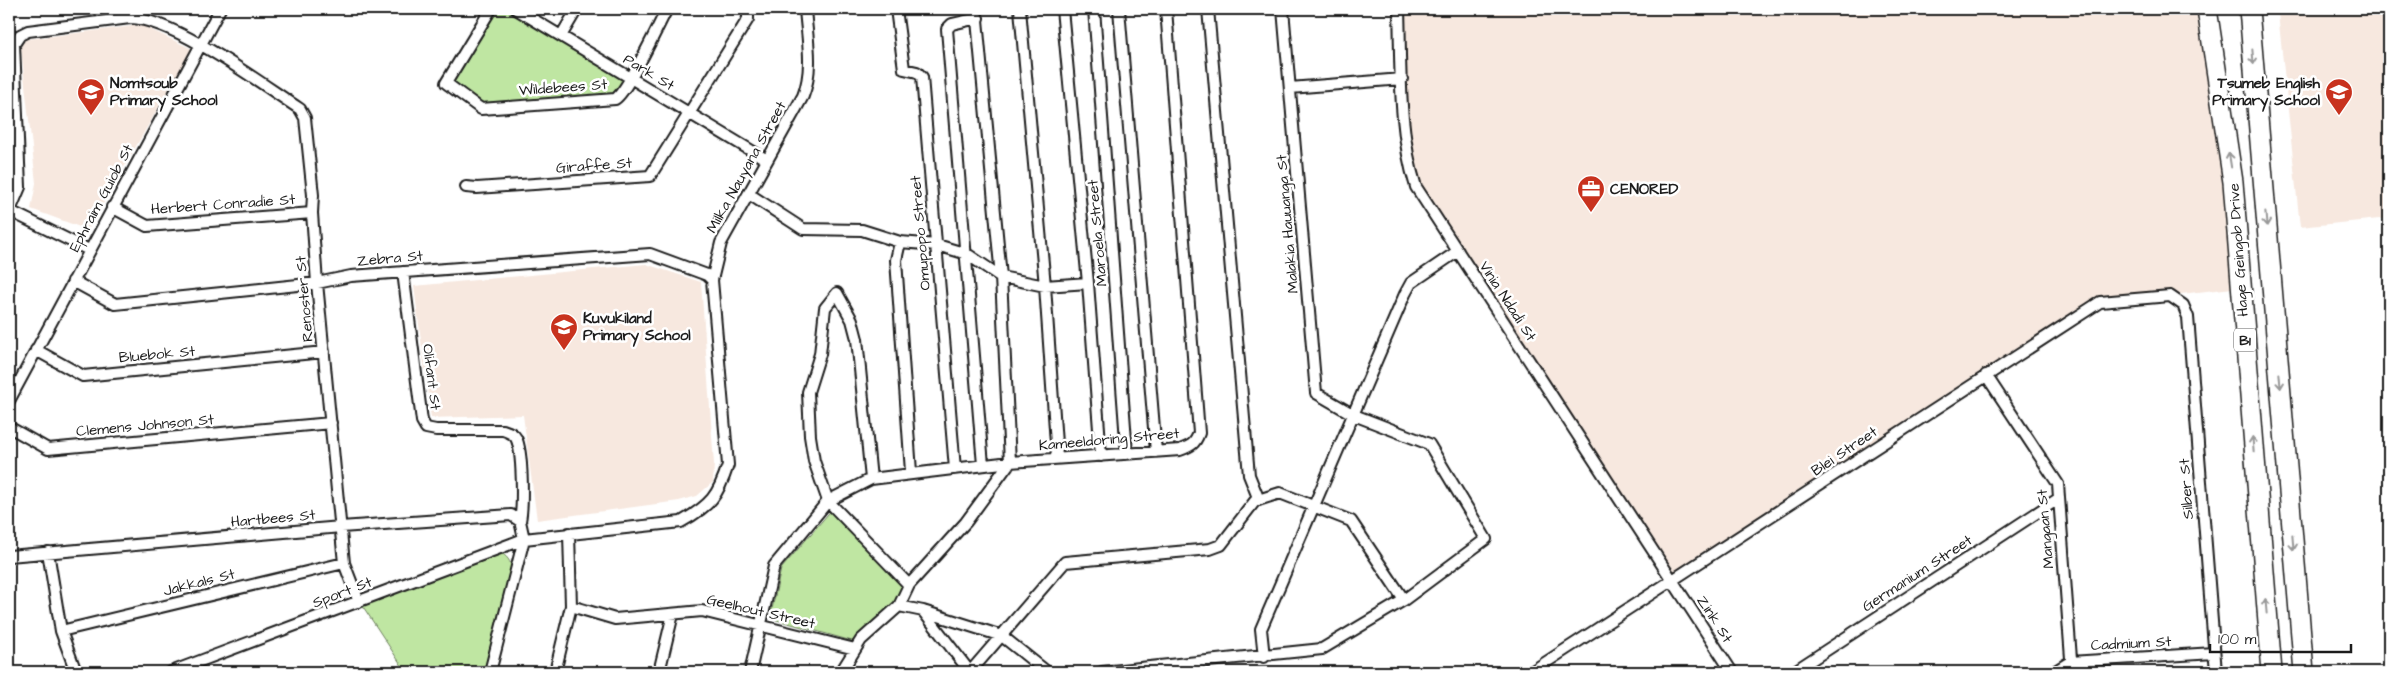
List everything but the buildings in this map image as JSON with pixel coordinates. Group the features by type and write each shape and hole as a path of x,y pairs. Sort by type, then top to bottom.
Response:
{"highway":[{"name":"Hage Geingob Drive","path":"2207,9 2233,182 2272,672"},
{"name":"Hage Geingob Drive","path":"2249,9 2304,672"}],"street":[{"name":"Ephraim Guiob St","path":"9,402 72,281 220,9"},
{"name":"Wildebees St","path":"490,9 447,80 447,85 482,108 615,99 630,78 667,9"},
{"name":"Park St","path":"516,9 767,160"},
{"path":"561,36 577,9"},
{"path":"689,113 748,19 748,9"},
{"name":"Milka Nauyana Street","path":"524,539 682,522 701,511 720,490 728,465 712,280 721,243 808,83 805,9"},
{"name":"Omupopo Street","path":"896,9 904,69 917,72 922,77 955,469"},
{"path":"1020,9 1045,286 1057,458"},
{"path":"1062,9 1088,283 1101,456"},
{"name":"Maroela Street","path":"1094,9 1127,454"},
{"path":"1119,9 1156,452"},
{"name":"Kameeldoring Street","path":"828,501 871,479 910,472 1057,458 1180,450 1192,445 1199,433 1166,9"},
{"path":"1208,9 1249,476 1259,500"},
{"name":"Malakia Hauuanga St","path":"1283,9 1316,393 1354,415"},
{"name":"Vinia Ndadi St","path":"1399,9 1407,159 1416,187 1673,582"},
{"path":"841,672 861,640 899,606 909,585 966,522 1010,462 1001,277 977,13 952,24 947,29 983,466"},
{"path":"89,250 9,212 20,186 12,115 14,44 20,35 28,31 139,19 155,23 201,45"},
{"name":"Renoster St","path":"201,45 304,113 313,195 312,214 317,283 344,563 359,602"},
{"path":"1290,88 1402,79"},
{"name":"Giraffe St","path":"466,187 477,188 650,176 689,113"},
{"path":"749,194 803,229 862,230 900,242 937,245 967,254 1001,277 1045,286 1088,283"},
{"name":"Herbert Conradie St","path":"112,207 147,226 312,214"},
{"path":"900,242 896,260 910,472"},
{"path":"1264,657 1261,629 1411,283 1458,251"},
{"name":"Zebra St","path":"72,281 115,304 317,283 351,276 650,254 707,275 712,280"},
{"name":"Olifant St","path":"403,272 422,420 426,428 436,430 503,430 512,433 517,439 522,484 523,508 520,521"},
{"path":"871,479 857,339 852,320 837,293 825,308 820,354 808,392 810,436 814,461 828,501 909,585"},
{"name":"Blei Street","path":"1531,672 1673,582 2100,302 2170,296 2183,305"},
{"name":"Silber St","path":"2183,305 2188,317 2216,672"},
{"name":"Bluebok St","path":"36,350 83,376 324,352"},
{"name":"Mangaan St","path":"1986,375 2056,481 2071,667"},
{"path":"1102,672 1322,650 1404,600 1486,540 1486,537 1430,444 1354,415"},
{"name":"Clemens Johnson St","path":"9,427 48,448 330,423"},
{"path":"923,611 970,672 1065,562 1210,549 1221,545 1255,501 1280,493 1351,521 1404,600"},
{"name":"Germanium Street","path":"1792,672 2058,499"},
{"path":"750,672 774,566 828,501"},
{"name":"Hartbees St","path":"9,556 341,527 511,515 520,521"},
{"path":"490,672 524,539 520,521"},
{"path":"555,672 571,606 569,533"},
{"name":"Sport St","path":"172,672 524,539"},
{"path":"48,552 60,631 76,672"},
{"name":"Jakkals St","path":"60,631 344,563"},
{"name":"Zink St","path":"1673,582 1732,672"},
{"name":"Geelhout Street","path":"571,606 615,619 702,611 855,649"},
{"path":"899,606 923,611 1002,636 1047,672"},
{"path":"659,672 673,614"},
{"name":"Cadmium St","path":"2054,672 2071,667 2214,653"}],"shaded area":[{"path":"1399,9 2207,9 2241,287 2095,304 1673,582 1416,187 1407,159"},
{"name":"Tsumeb English Primary School","path":"2328,9 2389,9 2389,218 2300,227 2278,13"},
{"name":"Nomtsoub Primary School","path":"141,25 192,49 88,230 31,209 36,183 20,40"},
{"name":"Kuvukiland Primary School","path":"646,264 701,282 714,464 713,482 697,496 679,501 537,520 523,415 431,418 414,286"}],"green space":[{"path":"491,9 516,9 630,78 618,97 481,109 447,80"},
{"path":"834,507 905,581 897,603 852,641 770,618 781,569"},
{"path":"503,554 511,564 511,577 486,672 406,672 362,605 489,557"}],"place":[{"name":"Nomtsoub Primary School","path":"91,116"},
{"name":"Tsumeb English Primary School","path":"2339,116"},
{"name":"CENORED","path":"1591,213"},
{"name":"Kuvukiland Primary School","path":"564,351"}]}
